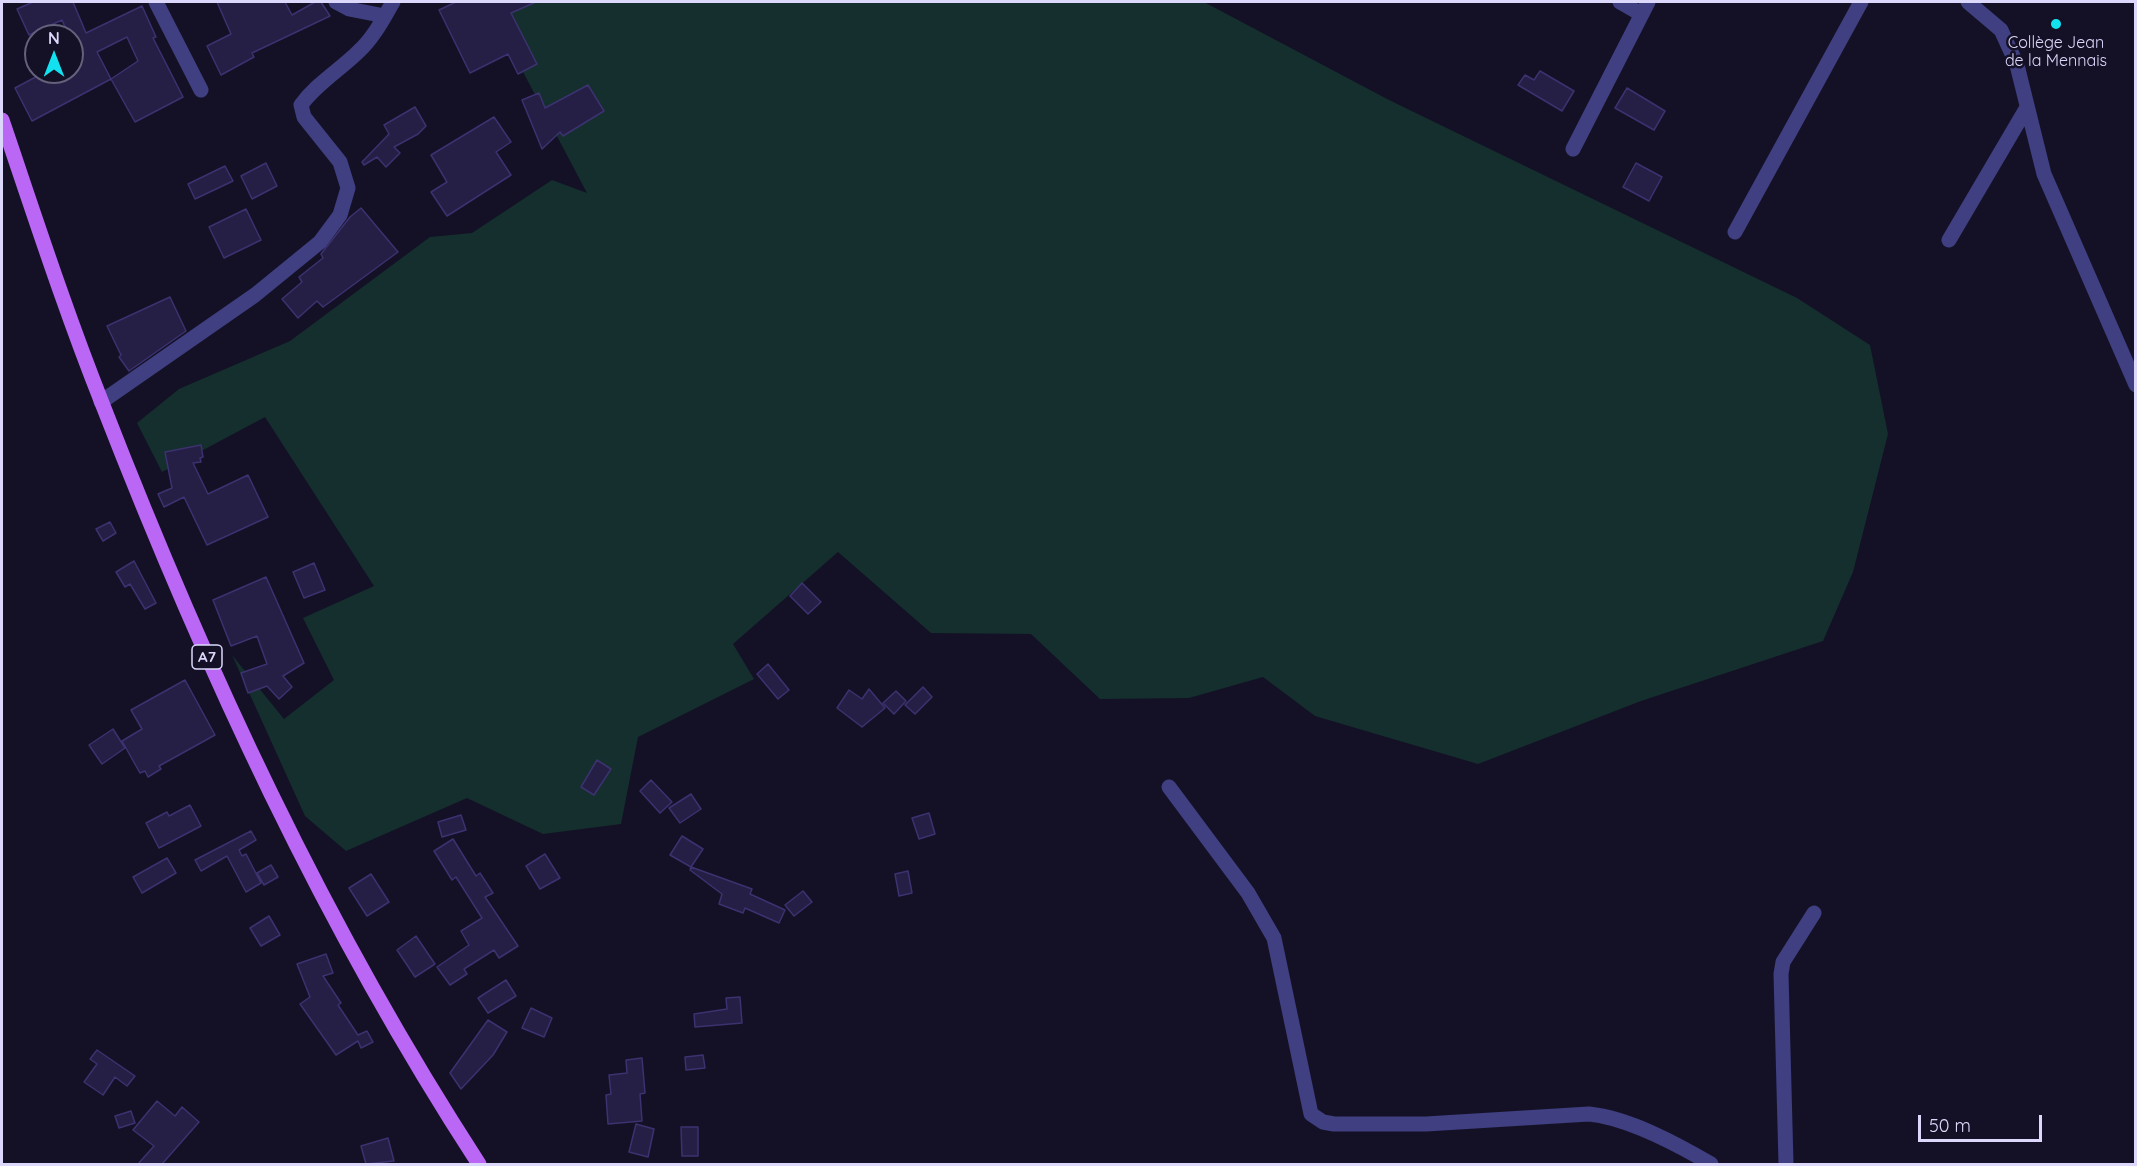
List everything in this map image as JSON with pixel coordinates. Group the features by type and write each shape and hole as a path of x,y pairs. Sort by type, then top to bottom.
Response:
{"main road":[{"name":"A7","path":"2,120 101,402 221,690 316,887 393,1029 478,1164"}],"street":[{"path":"156,2 201,90"},
{"path":"336,2 349,9 385,16"},
{"path":"101,402 255,295 320,242 340,215 348,188 340,162 304,117 302,105 310,93 359,51 375,33 393,2"},
{"path":"1573,148 1644,8 1620,2"},
{"path":"1735,232 1861,2"},
{"path":"1968,2 2001,30 2017,64 2026,109 2044,174 2136,385"},
{"path":"1949,240 2026,109"},
{"path":"1169,787 1248,892 1274,938 1311,1114 1323,1122 1334,1124 1426,1124 1589,1114 1608,1116 1687,1150 1711,1164"},
{"path":"1786,1164 1781,974 1783,962 1814,913"}],"green space":[{"path":"486,2 1204,2 1389,100 1797,298 1870,345 1888,434 1853,572 1823,641 1641,701 1478,764 1315,716 1263,677 1189,698 1100,699 1031,634 931,633 838,552 733,644 754,679 638,737 621,824 543,834 467,798 346,851 305,816 232,655 284,719 334,680 303,618 374,586 265,417 162,472 137,423 179,389 290,341 430,237 472,233 552,180 587,193"}],"building":[{"path":"33,2 73,2 82,24 64,24 62,20 53,24 24,24 17,9"},
{"path":"217,2 285,2 292,15 315,2 321,2 330,16 252,53 254,57 221,75 207,46 231,34"},
{"path":"456,2 536,2 511,13 537,64 518,74 508,54 470,73 439,10"},
{"path":"142,6 156,37 153,38 183,97 135,122 111,79 32,121 15,88 24,83 84,84 84,28 86,33","holes":["127,37 138,61 111,79 97,52"]},
{"path":"1540,71 1574,91 1562,111 1518,85 1525,75 1534,80"},
{"path":"588,85 604,111 563,136 560,132 542,149 522,100 539,93 545,108"},
{"path":"1627,88 1665,111 1654,130 1615,108"},
{"path":"415,107 426,126 418,134 394,147 400,153 386,167 377,157 364,165 362,162 389,134 384,125"},
{"path":"494,117 511,142 496,152 511,175 447,216 431,192 447,182 431,155"},
{"path":"266,163 277,186 252,199 241,176"},
{"path":"1636,163 1662,177 1649,201 1623,187"},
{"path":"225,166 233,181 195,199 188,184"},
{"path":"361,208 398,252 323,307 317,301 298,318 282,299 302,282 299,277 323,258 321,254 350,217"},
{"path":"246,209 261,240 224,258 209,227"},
{"path":"170,297 186,331 129,371 119,357 121,355 107,326"},
{"path":"201,445 203,457 200,458 201,462 193,463 208,494 248,475 268,517 207,545 184,497 164,507 158,494 172,488 165,452"},
{"path":"110,522 116,533 103,541 96,529"},
{"path":"134,561 156,603 145,609 130,584 125,587 116,572"},
{"path":"314,563 325,590 304,598 293,572"},
{"path":"266,577 304,663 283,676 292,687 279,699 267,686 248,693 241,673 267,664 257,636 231,646 213,600"},
{"path":"802,583 821,602 808,614 790,596"},
{"path":"768,664 789,690 778,699 757,674"},
{"path":"185,680 215,735 159,766 161,769 148,777 145,771 140,773 122,741 142,729 131,710"},
{"path":"923,687 932,697 915,714 905,705"},
{"path":"869,689 885,708 862,727 837,708 849,690 862,699"},
{"path":"896,691 906,701 894,714 883,703"},
{"path":"113,729 125,748 102,764 89,745"},
{"path":"597,760 611,769 594,795 581,787"},
{"path":"651,780 672,802 660,813 640,791"},
{"path":"691,794 701,809 680,823 669,808"},
{"path":"190,805 201,826 159,848 146,823 167,812 169,816"},
{"path":"929,813 935,834 919,839 912,818"},
{"path":"461,815 466,830 442,837 438,822"},
{"path":"251,831 256,840 239,850 242,856 246,854 261,883 246,892 227,856 201,871 195,860"},
{"path":"682,836 703,849 691,867 670,855"},
{"path":"453,839 476,876 480,873 493,893 485,897 518,946 499,958 494,950 464,969 467,974 450,985 437,967 469,945 461,931 482,918 456,877 452,880 434,851"},
{"path":"545,854 560,878 540,889 526,866"},
{"path":"167,858 176,873 142,893 133,877"},
{"path":"271,865 278,877 264,885 257,873"},
{"path":"691,867 752,889 750,894 785,910 779,923 745,908 743,913 719,904 722,894 690,870"},
{"path":"908,871 912,893 899,896 895,874"},
{"path":"371,874 389,902 367,916 349,888"},
{"path":"803,891 812,902 794,916 785,905"},
{"path":"269,916 280,935 261,946 250,928"},
{"path":"416,936 435,964 415,977 397,950"},
{"path":"326,954 333,973 323,976 341,1003 338,1005 358,1035 367,1031 373,1042 361,1048 358,1041 336,1055 300,1004 310,997 297,964"},
{"path":"506,980 516,996 488,1013 478,998"},
{"path":"740,997 742,1023 695,1027 694,1014 727,1009 726,998"},
{"path":"531,1008 552,1018 544,1037 522,1028"},
{"path":"488,1020 507,1032 493,1055 461,1089 450,1073"},
{"path":"97,1050 135,1076 127,1086 115,1077 103,1095 84,1082 97,1064 90,1059"},
{"path":"703,1055 705,1068 686,1070 685,1057"},
{"path":"642,1058 645,1093 640,1094 642,1121 608,1124 606,1095 611,1094 609,1075 627,1073 626,1060"},
{"path":"157,1101 175,1116 182,1107 199,1122 162,1164 138,1164 154,1146 133,1130"},
{"path":"131,1111 135,1123 119,1128 115,1116"},
{"path":"636,1124 654,1129 648,1157 629,1152"},
{"path":"681,1127 698,1127 698,1156 682,1156"},
{"path":"388,1138 394,1161 366,1164 361,1146"}],"place":[{"name":"Collège Jean de la Mennais","path":"2056,24"}]}
